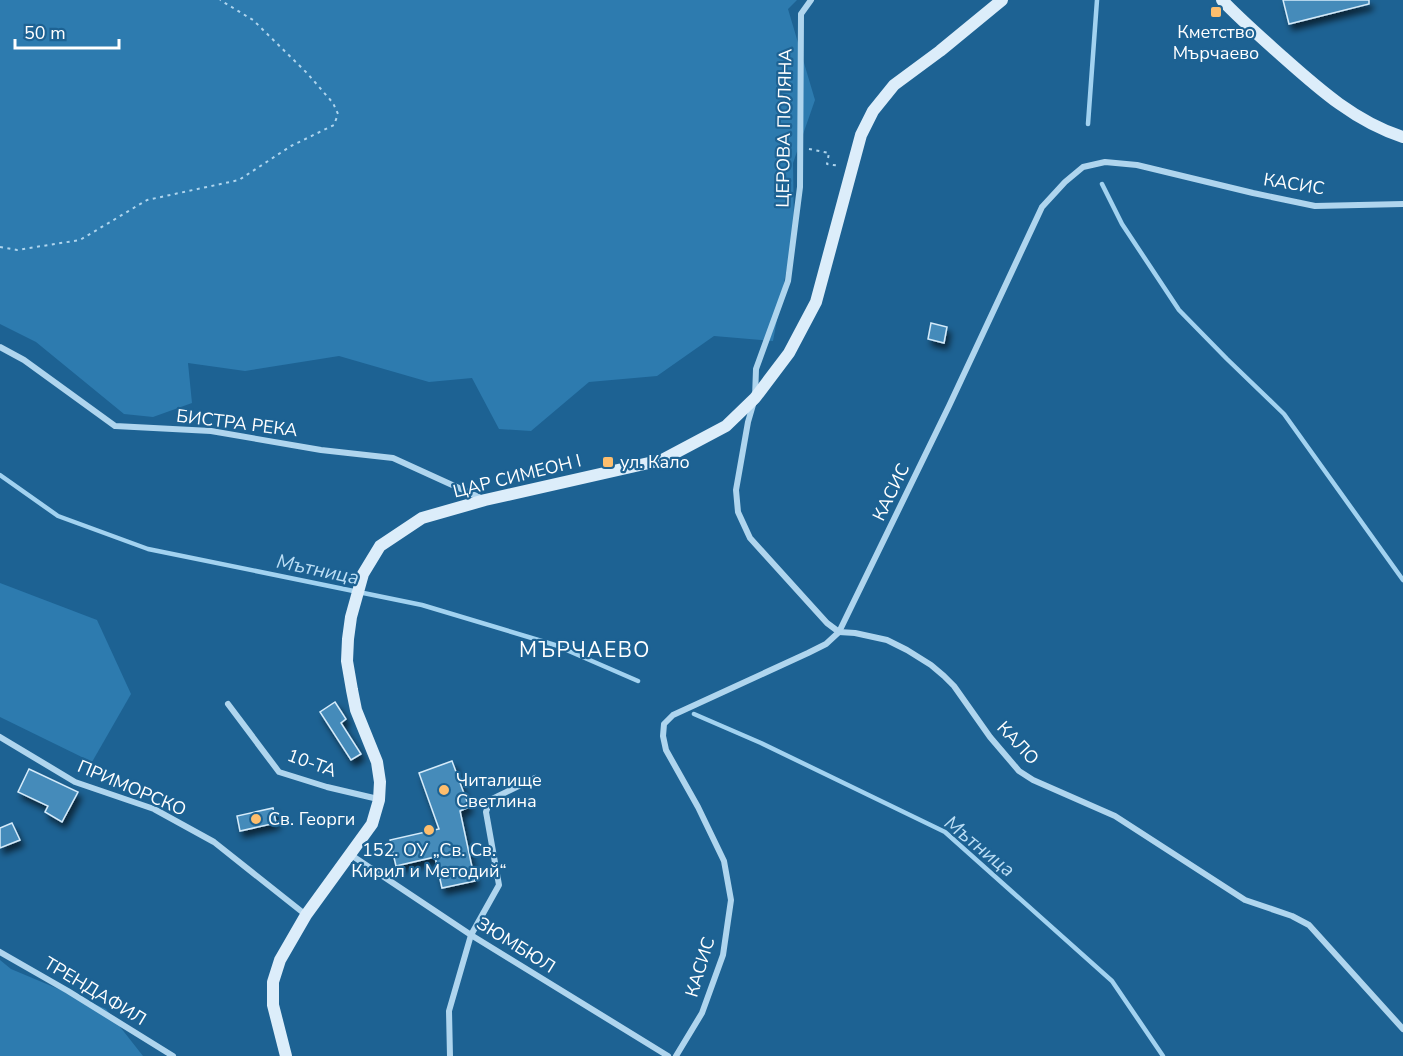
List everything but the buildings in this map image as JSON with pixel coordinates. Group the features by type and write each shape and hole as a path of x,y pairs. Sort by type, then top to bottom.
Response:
{"street":[{"name":"ЦЕРОВА ПОЛЯНА","path":"755,398 756,369 788,281 800,187 801,14 811,0"},
{"name":"ЦАР СИМЕОН I","path":"286,1056 273,1005 273,982 280,960 306,915 372,824 379,800 380,782 377,762 356,710 347,661 351,617 360,583 380,546 422,518 662,460 726,426 755,398 789,353 816,302 861,135 873,111 894,85 1002,0"},
{"path":"1222,0 1307,78 1347,110 1392,134 1403,137"},
{"name":"КАСИС","path":"676,1056 702,1013 723,955 731,900 724,861 698,807 666,750 663,736 664,724 673,715 826,644 839,632 949,406 1042,207 1065,182 1083,167 1105,162 1137,165 1315,206 1403,204"},
{"name":"БИСТРА РЕКА","path":"0,348 24,360 115,426 211,431 321,450 393,458 485,501"},
{"path":"755,398 748,422 736,490 738,512 750,538 827,623 839,632"},
{"name":"КАЛО","path":"839,632 887,640 931,665 954,686 990,737 1019,771 1033,780 1115,816 1245,900 1292,916 1309,926 1403,1029"},
{"name":"10-ТА","path":"228,704 279,771 327,787 379,800"},
{"name":"ПРИМОРСКО","path":"0,737 75,782 154,809 214,842 306,915"},
{"path":"450,1056 449,1011 471,935 499,885 486,812 490,800 535,778"},
{"name":"ЗЮМБЮЛ","path":"351,855 471,935 668,1056"},
{"name":"ТРЕНДАФИЛ","path":"0,952 173,1056"}],"path":[{"path":"0,247 17,250 80,240 147,201 239,180 291,146 334,124 338,114 333,103 307,73 253,20 220,0"},
{"path":"801,147 829,153 827,164 852,169"}],"shaded area":[{"path":"0,0 797,0 788,9 815,100 793,163 794,230 773,341 714,336 657,376 589,382 531,431 499,429 472,378 429,382 339,356 245,371 188,363 192,403 153,417 124,414 36,342 0,324"},
{"path":"0,583 97,620 131,694 92,762 0,717"},
{"path":"0,960 11,969 106,1009 143,1056 0,1056"}],"waterway":[{"path":"1088,124 1097,0"},
{"path":"1102,184 1122,224 1179,310 1284,414 1403,580"},
{"name":"Мътница","path":"0,475 58,516 148,549 422,605 555,645 638,681"},
{"name":"Мътница","path":"694,714 761,743 945,832 1112,981 1163,1056"}],"place":[{"name":"Кметство Мърчаево","path":"1216,12"},
{"name":"ул. Кало","path":"608,462"},
{"name":"Читалище Светлина","path":"444,790"},
{"name":"Св. Георги","path":"256,819"},
{"name":"152. ОУ „Св. Св. Кирил и Методий“","path":"429,830"}],"district":[{"name":"МЪРЧАЕВО","path":"585,650"}]}
